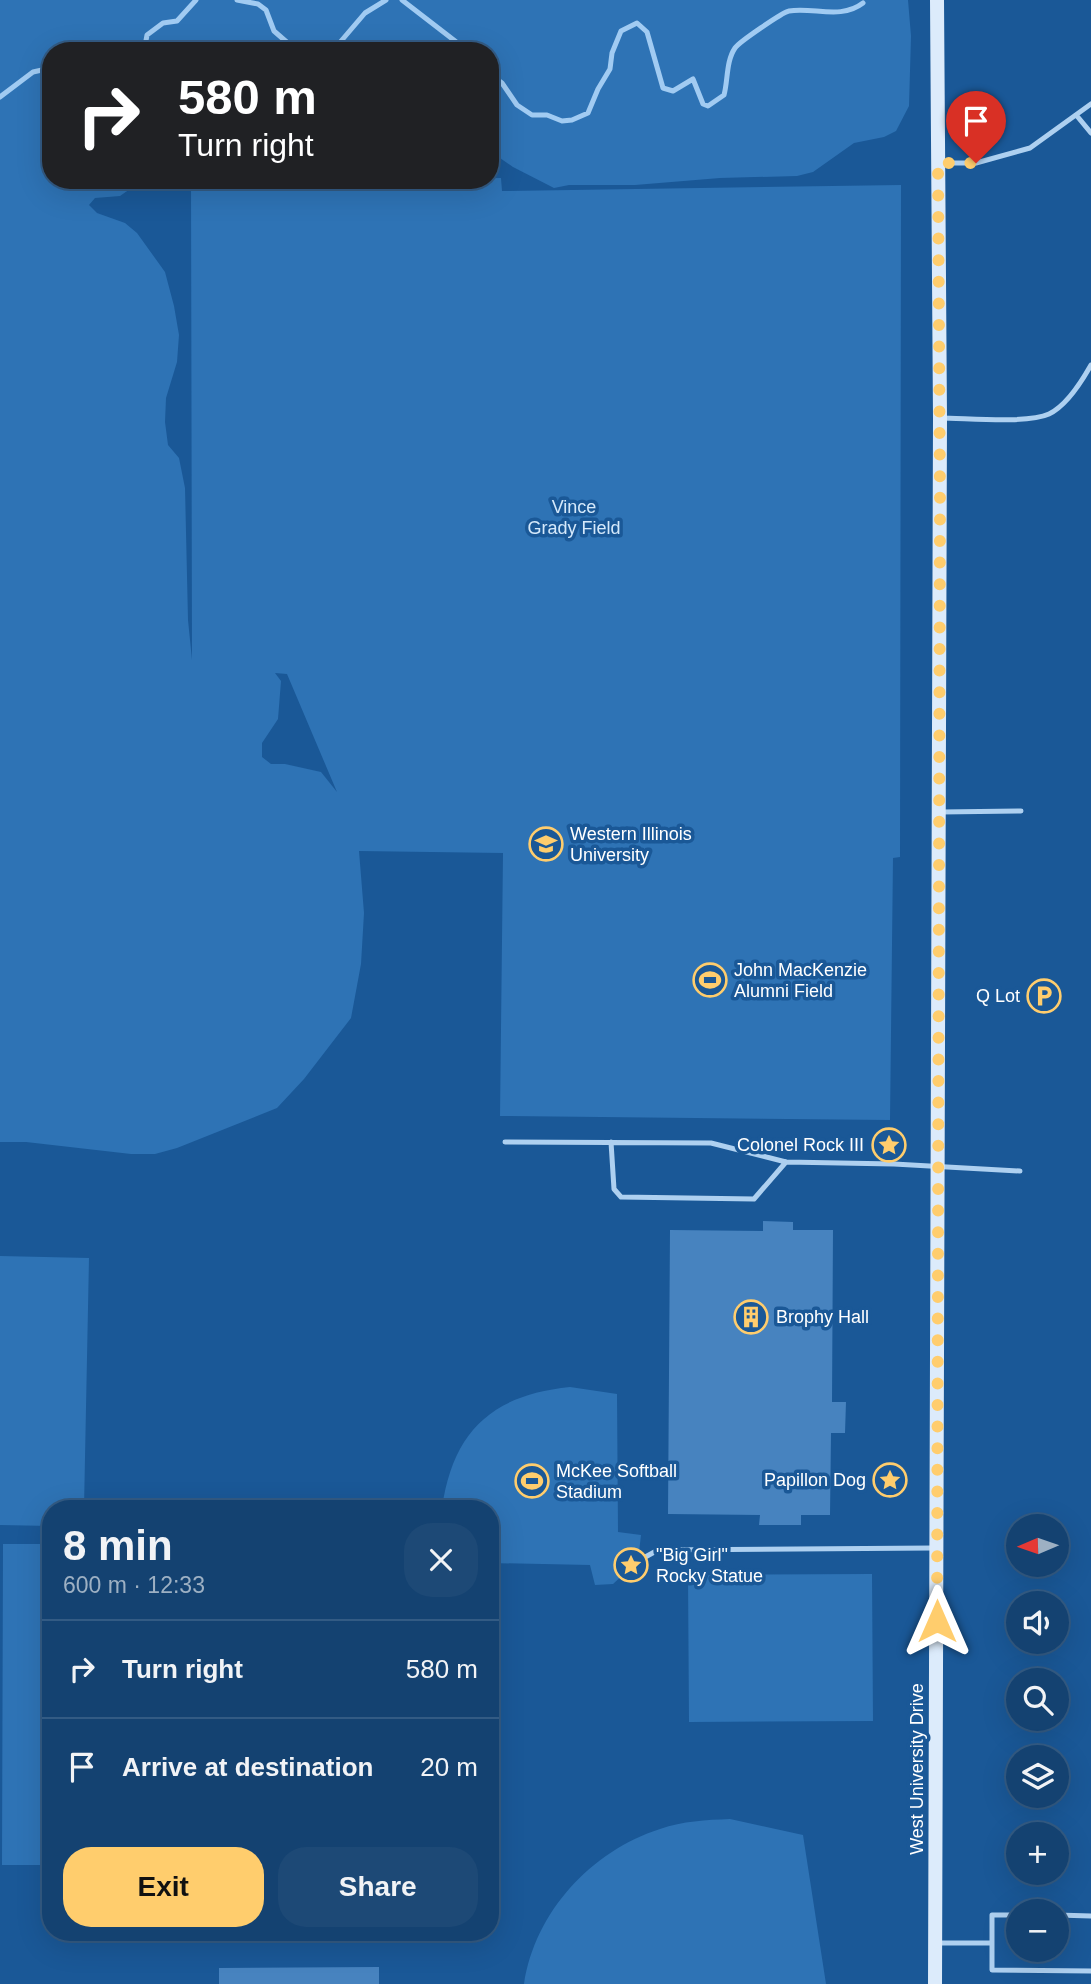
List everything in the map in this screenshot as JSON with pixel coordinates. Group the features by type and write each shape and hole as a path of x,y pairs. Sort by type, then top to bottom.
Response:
{"street":[{"name":"West University Drive","path":"935,1984 940,812 937,0"}],"lane":[{"path":"938,163 976,163 1030,148 1091,104"},
{"path":"1077,116 1091,133"},
{"path":"940,418 1032,418 1051,413 1061,406 1091,365"},
{"path":"940,812 1021,811"},
{"path":"505,1142 711,1143 786,1162 1020,1171"},
{"path":"611,1142 614,1189 621,1198 754,1199 786,1162"},
{"path":"638,1561 658,1550 937,1548"},
{"path":"1006,1915 992,1915 992,1970 1091,1971"},
{"path":"1069,1915 1091,1916"},
{"path":"935,1943 992,1943"}],"green space":[{"name":"Vince Grady Field","path":"0,0 908,0 911,36 909,106 896,131 884,137 854,143 813,172 797,176 720,178 635,185 569,185 554,188 499,157 499,42 42,42 42,189 130,189 120,196 95,198 89,205 97,213 125,223 137,233 165,272 174,306 179,335 177,362 166,398 165,422 168,445 179,458 185,488 188,620 192,660 191,189 499,189 501,178 502,191 901,185 900,857 893,858 890,1120 500,1116 503,853 359,851 364,913 361,964 351,1018 304,1079 277,1108 177,1148 155,1154 131,1154 26,1142 0,1142","holes":["275,673 287,674 337,792 321,772 285,764 271,764 262,757 262,743 278,719 281,681"]},
{"path":"0,1256 89,1258 84,1500 42,1500 42,1526 0,1525"},
{"name":"McKee Softball Stadium","path":"570,1387 617,1394 618,1532 641,1535 638,1561 613,1584 595,1585 590,1565 499,1563 499,1500 443,1500 456,1458 467,1438 481,1422 498,1408 543,1391"},
{"path":"3,1544 42,1544 42,1865 2,1865"},
{"path":"872,1574 873,1721 689,1722 688,1575"},
{"path":"730,1819 803,1835 826,1984 524,1984 540,1933 554,1909 570,1888 611,1852 669,1826"}],"building":[{"name":"Brophy Hall","path":"763,1221 793,1222 793,1230 833,1230 832,1402 846,1402 845,1433 831,1433 830,1515 801,1515 801,1525 759,1525 760,1515 668,1514 670,1230 763,1231"},
{"path":"379,1967 379,1984 219,1984 219,1968"}],"waterway":[{"path":"146,42 147,35 163,23 177,21 196,0"},
{"path":"237,0 258,4 266,10 274,31 287,42"},
{"path":"340,42 365,13 386,0"},
{"path":"402,0 456,42"},
{"path":"499,81 517,105 532,115 547,115 562,121 572,120 588,113 610,69 612,53 621,31 637,23 647,32 663,88 673,91 693,79 703,104 708,106 724,95 735,48 770,22 789,11 837,12 855,8 863,3"},
{"path":"0,97 33,72 42,70"}],"place":[{"name":"Western Illinois University","path":"546,844"},
{"name":"John MacKenzie Alumni Field","path":"710,980"},
{"name":"Q Lot","path":"1044,996"},
{"name":"Colonel Rock III","path":"889,1145"},
{"name":"Brophy Hall","path":"751,1317"},
{"name":"Papillon Dog","path":"890,1480"},
{"name":"McKee Softball Stadium","path":"532,1481"},
{"name":"\"Big Girl\" Rocky Statue","path":"631,1565"}],"route":[{"path":"937,1621 940,499 938,163 976,163"}]}
